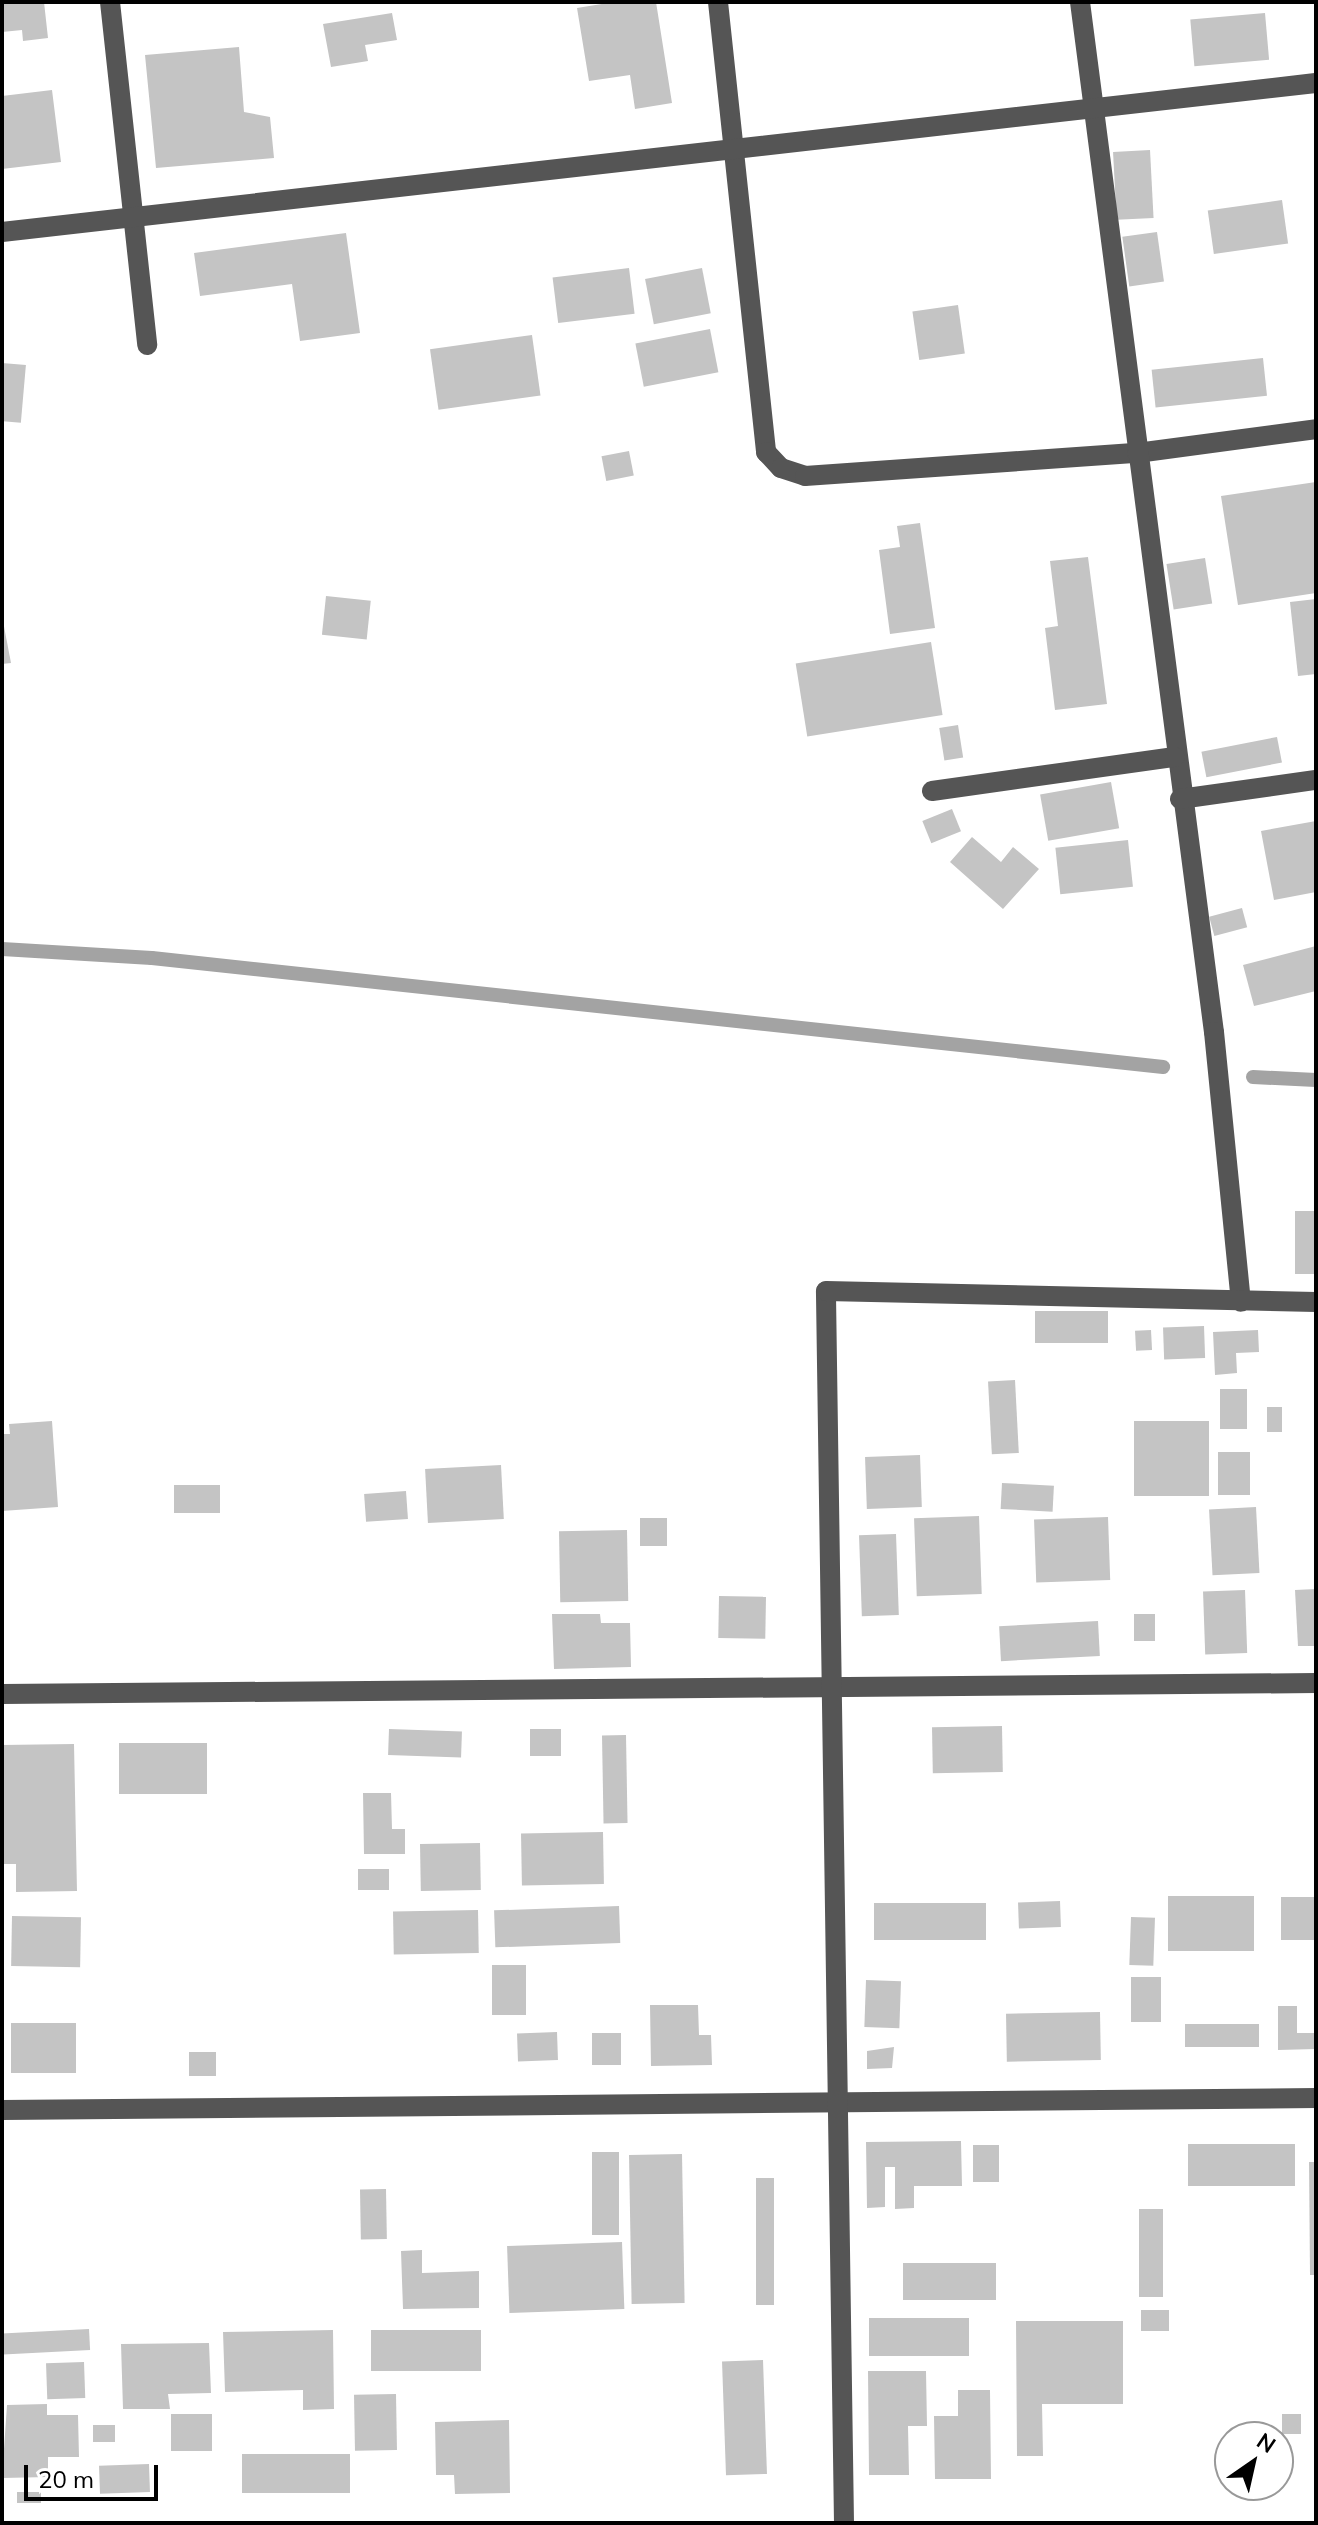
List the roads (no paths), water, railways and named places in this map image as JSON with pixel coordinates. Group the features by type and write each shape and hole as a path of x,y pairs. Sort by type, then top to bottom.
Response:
{"street":[{"path":"110,2 147,345"},
{"path":"718,2 736,148 766,452 781,468 805,476 1137,453 1316,429"},
{"path":"1080,2 1180,799 1214,1032 1241,1302"},
{"path":"2,232 1316,83"},
{"path":"932,791 1175,757"},
{"path":"1180,799 1316,780"},
{"path":"844,2523 826,1291 1316,1302"},
{"path":"2,1694 1316,1683"},
{"path":"2,2110 1316,2098"}],"waterway":[{"path":"2,949 152,958 1163,1067"},
{"path":"1253,1077 1316,1080"}]}
